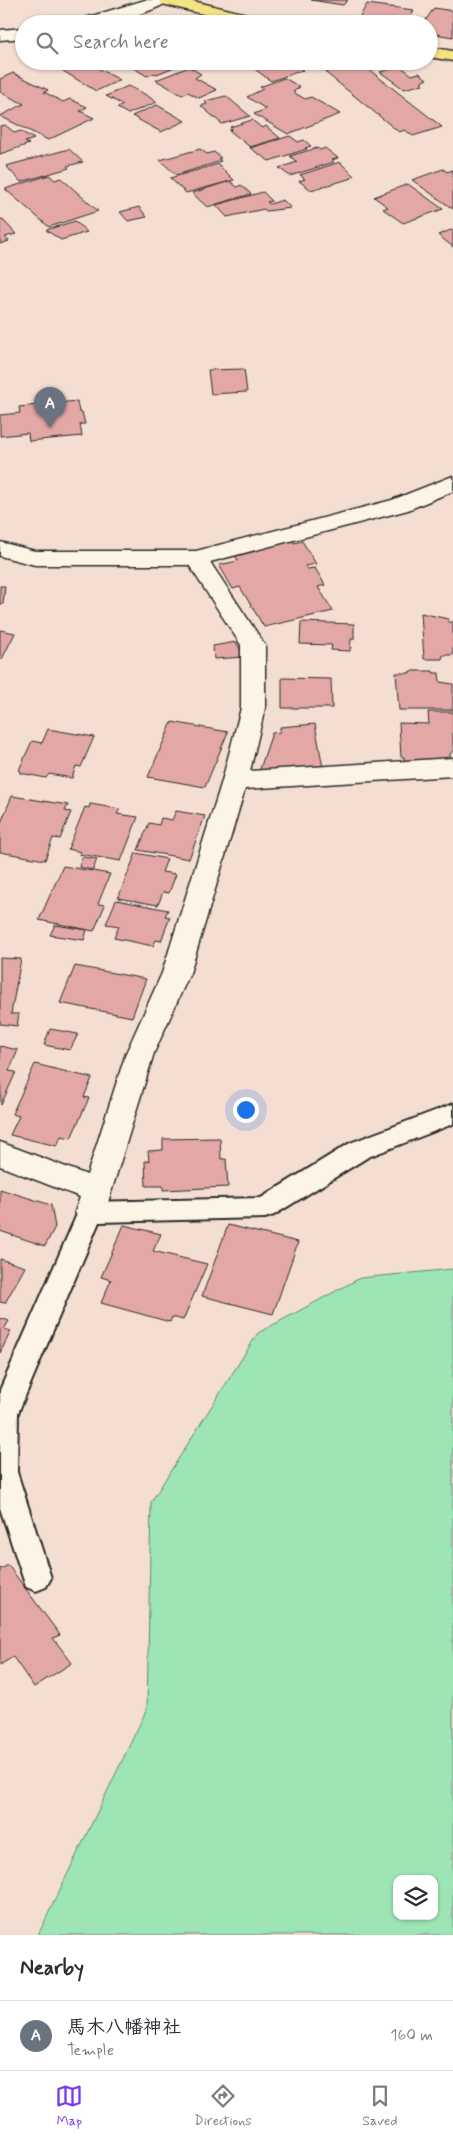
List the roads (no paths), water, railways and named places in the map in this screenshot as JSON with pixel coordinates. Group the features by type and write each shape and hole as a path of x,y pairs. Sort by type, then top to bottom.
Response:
{"main road":[{"path":"168,0 229,15"},
{"path":"438,54 453,56"}],"street":[{"path":"116,15 160,0"},
{"path":"0,35 15,34"},
{"path":"0,549 35,558 196,558 400,505 453,483"},
{"path":"0,1154 93,1201 140,1053 176,973 235,782 254,708 253,645 196,558"},
{"path":"235,782 453,767"}],"lane":[{"path":"36,1578 3,1472 2,1412 93,1201 265,1208 359,1150 453,1114"}],"place":[{"name":"馬木八幡神社","path":"50,428"}]}
